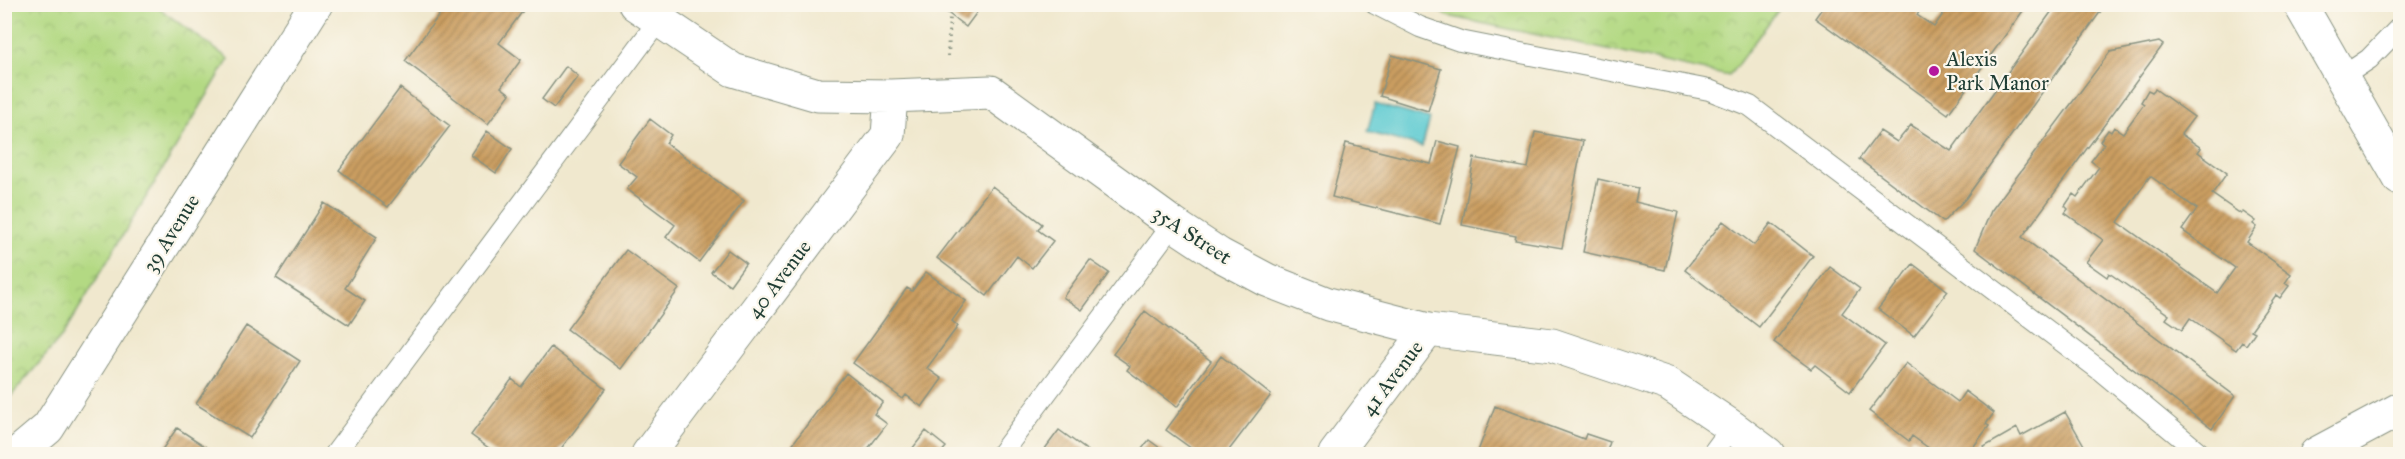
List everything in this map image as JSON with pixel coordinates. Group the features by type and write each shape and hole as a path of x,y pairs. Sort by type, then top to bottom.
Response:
{"street":[{"name":"39 Avenue","path":"17,454 48,428 316,4"},
{"path":"2300,4 2342,77 2396,159"},
{"name":"35A Street","path":"654,10 733,70 818,95 891,96 991,92 1173,225 1220,255 1267,280 1328,304 1428,330 1552,345 1668,384 1768,454"},
{"name":"40 Avenue","path":"648,454 888,135 891,96"},
{"name":"41 Avenue","path":"1335,454 1428,330"},
{"path":"2316,454 2400,410"}],"lane":[{"path":"1375,4 1420,27 1460,40 1709,90 1750,106 2101,371 2201,454"},
{"path":"334,454 654,10"},
{"path":"2342,77 2368,59 2400,27"},
{"path":"1000,454 1173,225"},
{"path":"1712,454 1732,427"}],"path":[{"path":"948,57 950,15"}],"green space":[{"path":"5,4 154,5 229,59 63,335 5,403"},
{"path":"1427,5 1782,5 1729,76 1448,16"}],"water":[{"path":"1375,104 1430,119 1422,147 1367,132"}],"building":[{"path":"455,4 528,4 499,43 521,60 501,87 510,94 488,124 405,61 445,7 450,11"},
{"path":"936,4 983,4 966,27"},
{"name":"Alexis Park Manor","path":"1825,4 1924,4 1917,15 1934,27 1950,4 1960,10 1964,4 2028,4 1948,114 1815,18"},
{"path":"2057,4 2106,4 1966,198 1943,222 1859,159 1880,131 1897,142 1911,125 1951,151"},
{"path":"2159,42 2163,45 2022,237 2235,396 2212,429 1975,249 1991,211 2110,52"},
{"path":"1392,55 1441,69 1428,111 1380,96"},
{"path":"566,66 578,76 554,108 542,99"},
{"path":"400,88 450,126 388,207 339,170"},
{"path":"2155,89 2194,117 2181,134 2201,148 2198,152 2227,173 2212,194 2241,214 2243,212 2256,221 2253,224 2257,227 2247,242 2291,274 2285,283 2289,286 2280,298 2276,295 2251,330 2255,332 2246,345 2242,342 2236,350 2190,318 2182,330 2166,319 2169,315 2109,273 2107,277 2086,262 2103,240 2065,213 2068,209 2065,206 2073,194 2077,197 2099,167 2091,161 2104,144 2100,141 2108,130 2111,132 2114,127 2123,133 2144,104 2141,102 2148,90 2152,92","holes":["2150,176 2197,209 2182,230 2235,268 2217,293 2118,222"]},
{"path":"650,119 671,135 666,143 744,201 699,262 666,237 675,225 627,189 637,177 618,163"},
{"path":"487,131 512,149 496,173 471,155"},
{"path":"1535,132 1583,141 1562,248 1515,240 1516,236 1462,225 1474,158 1528,168"},
{"path":"1437,141 1460,147 1440,224 1332,197 1346,143 1431,164"},
{"path":"1598,179 1638,188 1635,202 1678,212 1665,270 1583,252"},
{"path":"992,186 1042,224 1038,230 1053,241 1032,268 1017,256 987,296 937,258"},
{"path":"324,203 377,237 345,288 365,301 349,325 276,278"},
{"path":"1723,221 1754,245 1771,223 1813,256 1759,327 1685,270"},
{"path":"626,250 679,289 621,369 567,329"},
{"path":"728,250 746,263 730,285 711,272"},
{"path":"1090,260 1109,273 1082,310 1063,297"},
{"path":"1913,264 1948,291 1914,336 1878,309"},
{"path":"1830,267 1860,289 1842,313 1885,345 1850,392 1815,365 1811,369 1774,342"},
{"path":"926,272 966,301 952,321 958,326 927,368 942,379 922,407 906,395 903,399 853,363 907,288 912,291"},
{"path":"1145,311 1211,361 1177,407 1127,370 1130,366 1113,354"},
{"path":"246,326 300,361 250,438 196,404"},
{"path":"551,347 606,389 557,454 497,454 471,435 512,379 521,387"},
{"path":"1221,356 1271,395 1226,454 1199,454 1166,430"},
{"path":"1906,363 1958,402 1965,391 1994,413 1986,424 1989,426 1968,454 1937,454 1912,436 1909,441 1869,411"},
{"path":"846,373 883,402 874,414 887,424 864,454 785,454"},
{"path":"1495,406 1584,439 1586,434 1610,442 1606,454 1477,454"},
{"path":"2065,412 2089,454 1988,454 1984,447 2017,428 2021,436"},
{"path":"177,428 217,454 159,454"},
{"path":"1059,430 1092,454 1041,454"},
{"path":"926,431 946,447 940,454 920,454 912,449"},
{"path":"1149,440 1168,454 1138,454"}],"place":[{"name":"Alexis Park Manor","path":"1934,71"}]}
